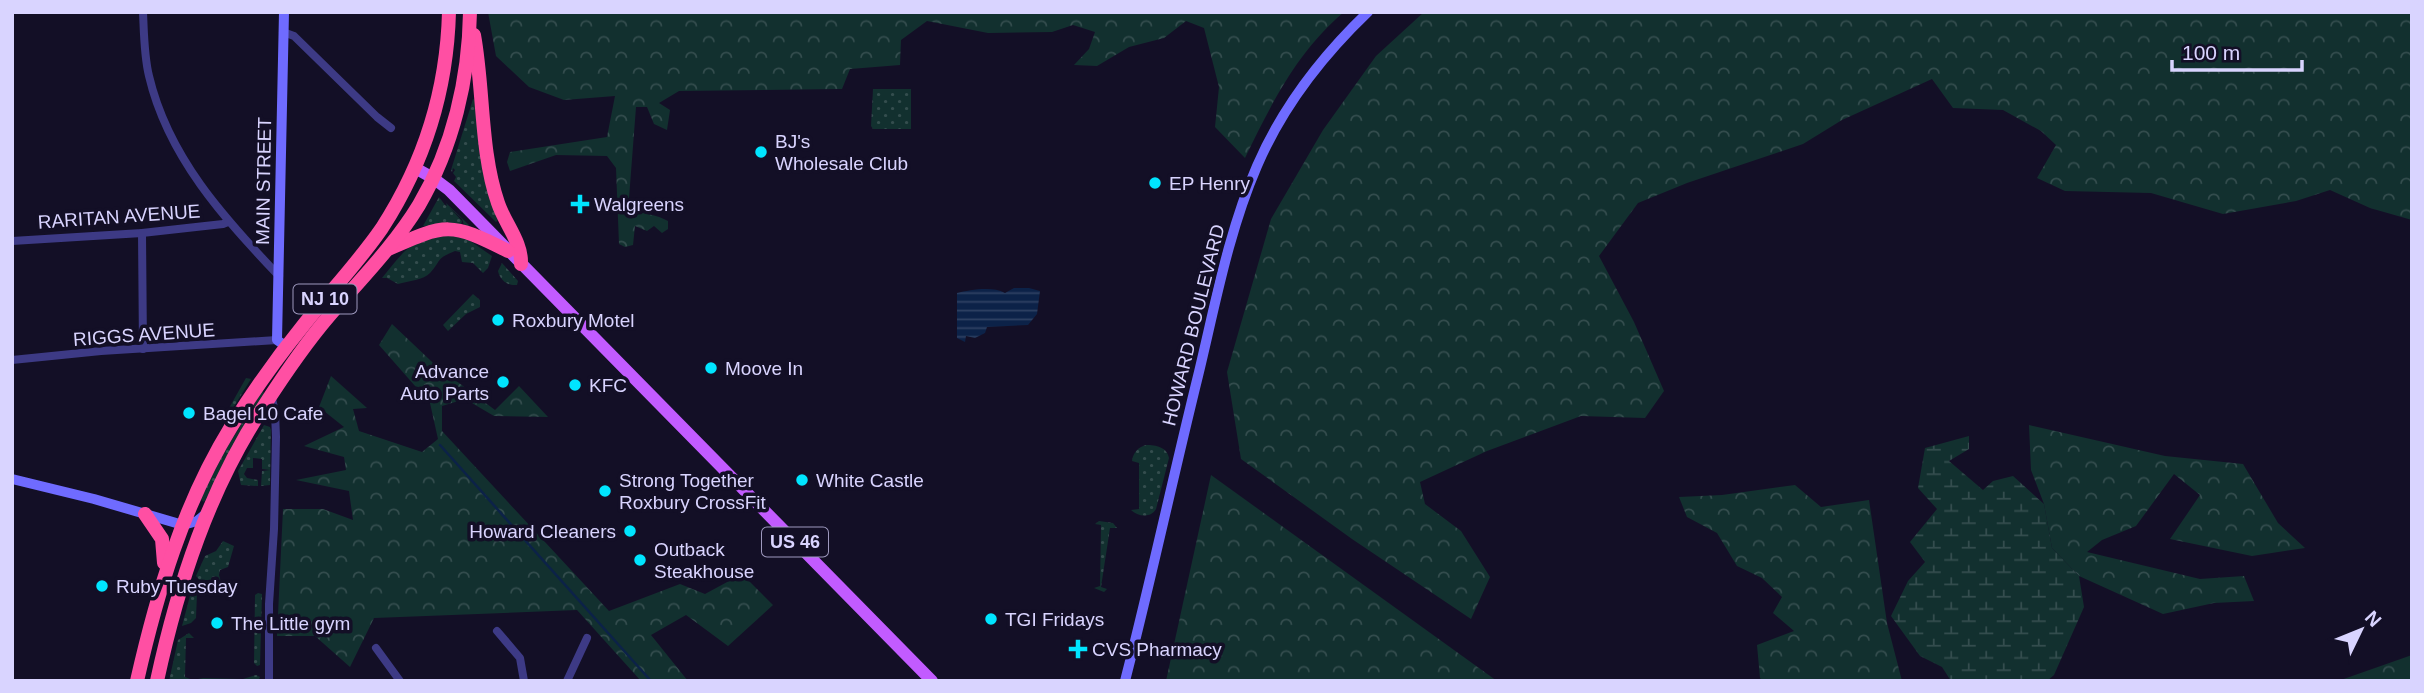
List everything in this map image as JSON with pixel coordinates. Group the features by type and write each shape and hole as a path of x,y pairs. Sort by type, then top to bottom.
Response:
{"highway":[{"path":"415,168 440,89 449,12"},
{"name":"NJ 10","path":"157,681 178,594 209,509 243,440 271,394 316,332 408,222 433,178 460,99 470,13"},
{"name":"US 46","path":"470,13 479,61 491,177 502,212 522,251 521,264"},
{"name":"NJ 10","path":"137,681 164,574 206,472 282,343 374,238 398,202 415,168"},
{"path":"387,250 428,231 447,229 470,232 508,251"},
{"path":"145,514 162,538 164,574"},
{"path":"148,681 165,610 187,538 187,528 183,525"}],"main road":[{"name":"MAIN STREET","path":"282,343 279,276 284,12"},
{"name":"HOWARD BOULEVARD","path":"1125,681 1208,334 1245,195 1257,164 1296,96 1327,55 1368,12"},
{"name":"US 46","path":"415,168 449,190 932,681"},
{"path":"12,479 183,525 197,521 209,509"}],"street":[{"path":"143,12 147,67 158,105 187,166 228,222 279,276"},
{"path":"283,32 295,36 391,128"},
{"name":"RARITAN AVENUE","path":"12,241 142,233 228,222"},
{"path":"142,233 143,349"},
{"name":"RIGGS AVENUE","path":"12,360 143,349 282,343"},
{"path":"270,681 269,604 276,437 271,394"},
{"path":"497,631 520,658 524,681"},
{"path":"567,681 587,638"},
{"path":"376,648 400,681"}],"green space":[{"path":"488,12 1344,12 1312,44 1299,62 1276,98 1245,158 1215,127 1219,87 1204,28 1186,21 1164,38 1129,47 1097,66 1074,65 1089,49 1095,32 1073,25 1052,32 988,33 927,21 901,40 900,65 850,69 842,89 679,91 659,103 670,110 667,130 654,124 647,107 636,107 628,211 664,219 668,221 668,229 662,233 654,226 647,231 635,226 633,245 625,247 619,244 616,168 607,156 556,155 510,171 507,162 510,152 607,137 615,96 564,100 529,87 496,56"},
{"path":"1424,12 2412,12 2412,220 2370,208 2330,190 2296,201 2223,214 2151,193 2065,191 2037,178 2056,145 2041,131 2003,110 1953,108 1932,79 1842,120 1803,144 1687,183 1638,203 1599,256 1634,322 1664,391 1645,418 1581,416 1487,451 1420,482 1425,504 1461,531 1490,577 1471,619 1352,539 1241,459 1227,372 1271,219 1323,130 1376,56"},
{"path":"873,89 911,89 911,129 873,129"},
{"path":"473,99 477,101 498,220 496,222 454,181 455,170 451,170"},
{"path":"439,197 469,225 467,227 462,219 449,207 462,221 461,225 423,226"},
{"path":"460,234 492,256 483,273 473,263 462,262 460,252 455,251 441,258 430,273 420,279 398,284 382,278 402,254 420,240"},
{"path":"502,263 518,281 517,285 504,282 500,277 498,271"},
{"path":"473,294 480,300 480,307 466,314 448,331 443,325"},
{"path":"392,324 450,379 495,410 519,386 548,417 494,416 465,399 442,406 442,431 609,611 680,584 705,594 742,574 773,605 728,646 686,615 651,635 688,681 641,681 577,610 374,618 350,667 315,636 277,636 283,509 323,509 353,520 349,491 296,480 346,470 344,457 304,446 344,427 319,407 331,376 367,408 353,409 359,431 422,452 438,439 430,403 379,345"},
{"path":"246,378 251,379 230,413 228,410"},
{"path":"262,391 265,394 204,502 200,499 226,449"},
{"path":"264,425 271,430 270,485 261,486 262,471 270,470 262,469 262,459 253,458 253,468 247,468 244,474 247,478 258,480 258,486 241,485 238,471"},
{"path":"2029,425 2165,456 2243,464 2278,523 2305,548 2252,556 2170,539 2200,495 2174,474 2136,526 2102,540 2087,552 2200,579 2244,576 2254,601 2214,603 2163,614 2079,576 2052,548 2044,504 2031,470"},
{"path":"1969,436 1969,449 1949,461 1983,490 1993,481 2013,476 2044,504 2052,548 2079,576 2084,607 2054,675 2047,681 1951,681 1942,667 1920,656 1891,616 1908,581 1925,562 1910,542 1937,509 1918,488 1925,448"},
{"path":"1146,445 1163,449 1169,458 1156,509 1144,516 1131,510 1139,509 1139,463 1132,461 1136,451"},
{"path":"1211,475 1497,681 1166,681"},
{"path":"1795,485 1821,507 1869,500 1887,623 1902,681 1763,681 1760,678 1757,645 1794,631 1773,613 1782,597 1762,578 1737,566 1717,533 1687,517 1679,497 1722,495"},
{"path":"1099,521 1113,523 1117,528 1110,528 1101,587 1107,589 1104,592 1094,588 1100,586 1101,525 1095,524"},
{"path":"223,541 234,546 228,567 220,570 221,582 201,582 196,576 205,556 216,551"},
{"path":"192,588 197,593 196,618 182,626"},
{"path":"262,594 260,665 257,666 254,663 255,595"},
{"path":"189,633 194,638 186,638 185,677 193,680 243,679 256,675 260,677 258,681 169,681 178,640"},
{"path":"2412,655 2412,681 2338,681"}],"water":[{"path":"1014,288 1040,291 1037,314 1028,325 987,327 985,333 975,338 966,336 965,342 957,338 957,293 988,289 1005,293"}],"waterway":[{"path":"440,445 651,681"}],"place":[{"name":"BJ's Wholesale Club","path":"761,152"},
{"name":"EP Henry","path":"1155,183"},
{"name":"Walgreens","path":"580,204"},
{"name":"Roxbury Motel","path":"498,320"},
{"name":"Moove In","path":"711,368"},
{"name":"Advance Auto Parts","path":"503,382"},
{"name":"KFC","path":"575,385"},
{"name":"Bagel 10 Cafe","path":"189,413"},
{"name":"White Castle","path":"802,480"},
{"name":"Strong Together Roxbury CrossFit","path":"605,491"},
{"name":"Howard Cleaners","path":"630,531"},
{"name":"Outback Steakhouse","path":"640,560"},
{"name":"Ruby Tuesday","path":"102,586"},
{"name":"TGI Fridays","path":"991,619"},
{"name":"The Little gym","path":"217,623"},
{"name":"CVS Pharmacy","path":"1078,649"}]}
